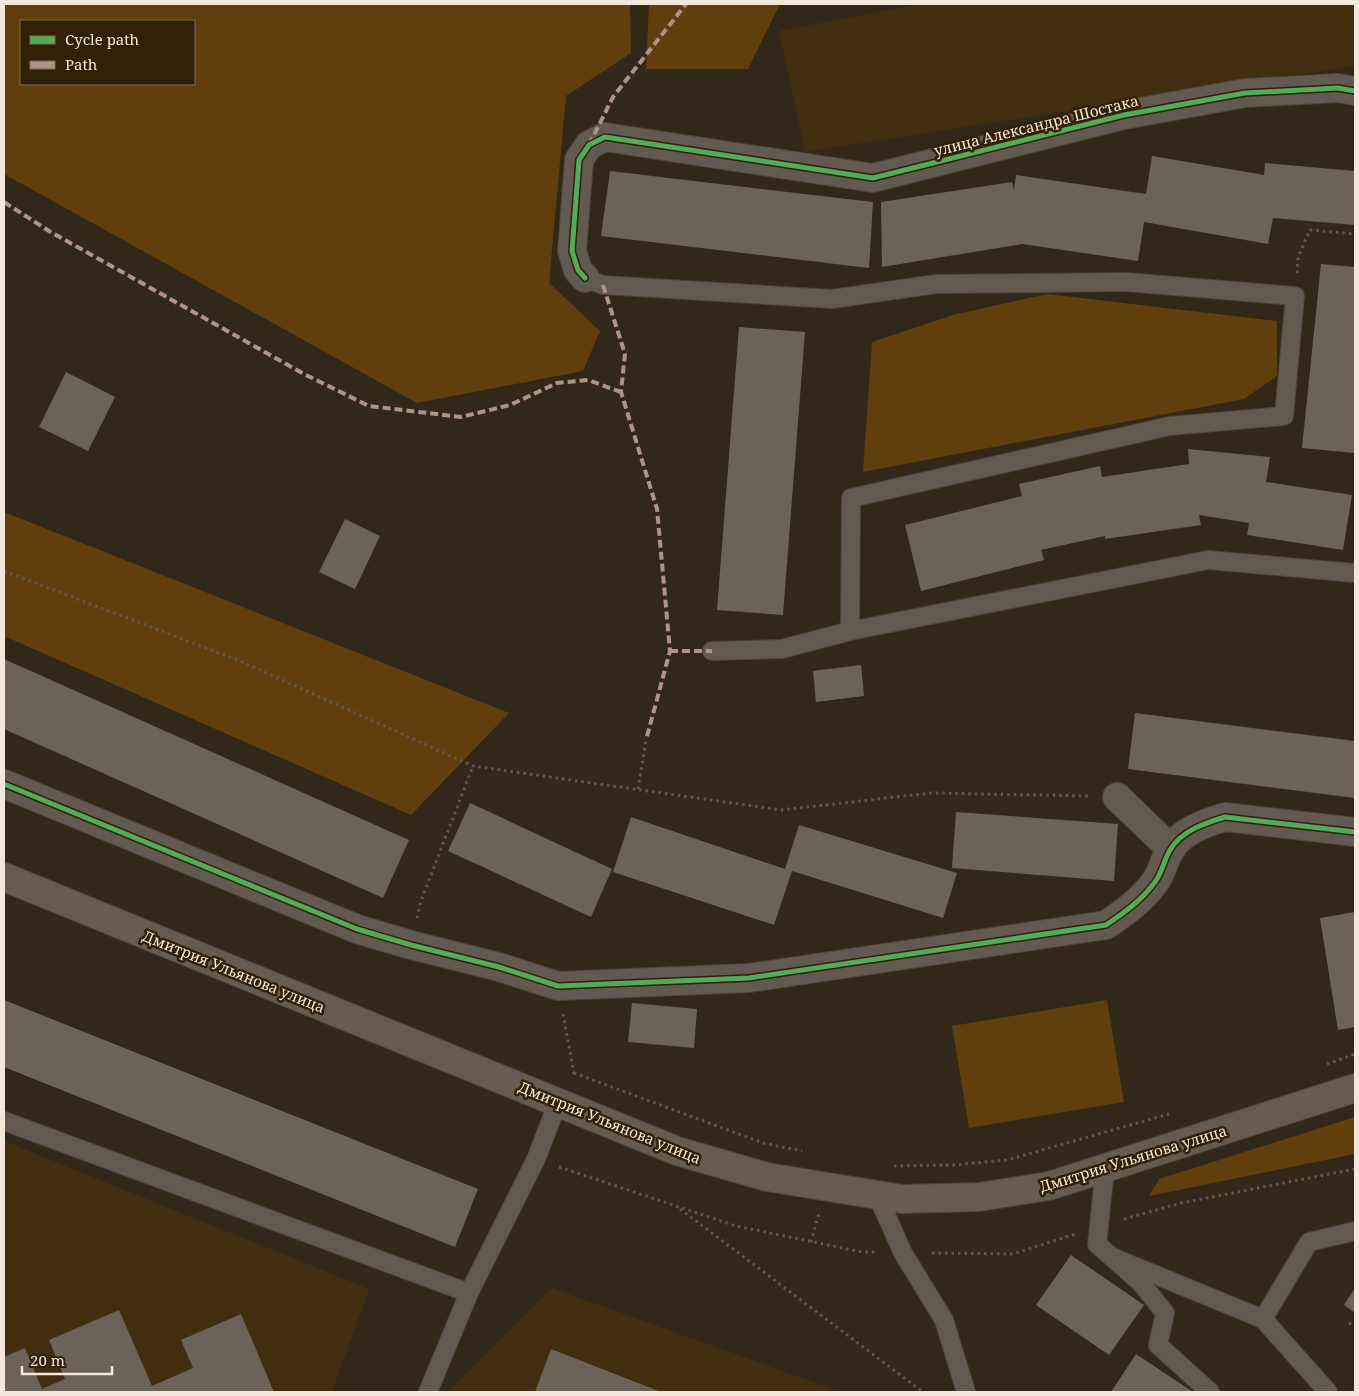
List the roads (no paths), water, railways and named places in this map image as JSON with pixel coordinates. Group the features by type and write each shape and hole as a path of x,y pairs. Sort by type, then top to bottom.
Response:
{"main road":[{"name":"Дмитрия Ульянова улица","path":"4,877 676,1151 767,1178 902,1199 979,1197 1050,1186 1355,1088"}],"street":[{"name":"улица Александра Шостака","path":"585,278 576,266 572,251 579,160 582,152 596,140 605,137 872,178 1124,115 1245,94 1338,88 1355,91"},
{"path":"4,784 357,929 499,967 558,986 749,978 1106,925 1134,906 1157,880 1170,849 1186,834 1205,823 1225,817 1355,832"},
{"path":"1117,797 1170,849"}],"lane":[{"path":"585,278 603,285 832,299 936,284 1056,282 1126,282 1295,296 1284,416 1170,426 851,498 850,631"},
{"path":"712,651 782,649 850,631 1208,560 1355,573"},
{"path":"428,1392 469,1293 536,1159 569,1107"},
{"path":"4,1121 469,1293"},
{"path":"1105,1169 1097,1244 1141,1282 1165,1313 1158,1345 1210,1392"},
{"path":"877,1195 903,1253 944,1320 966,1392"},
{"path":"1264,1319 1309,1242 1355,1231"},
{"path":"1112,1257 1264,1319 1328,1392"}]}
